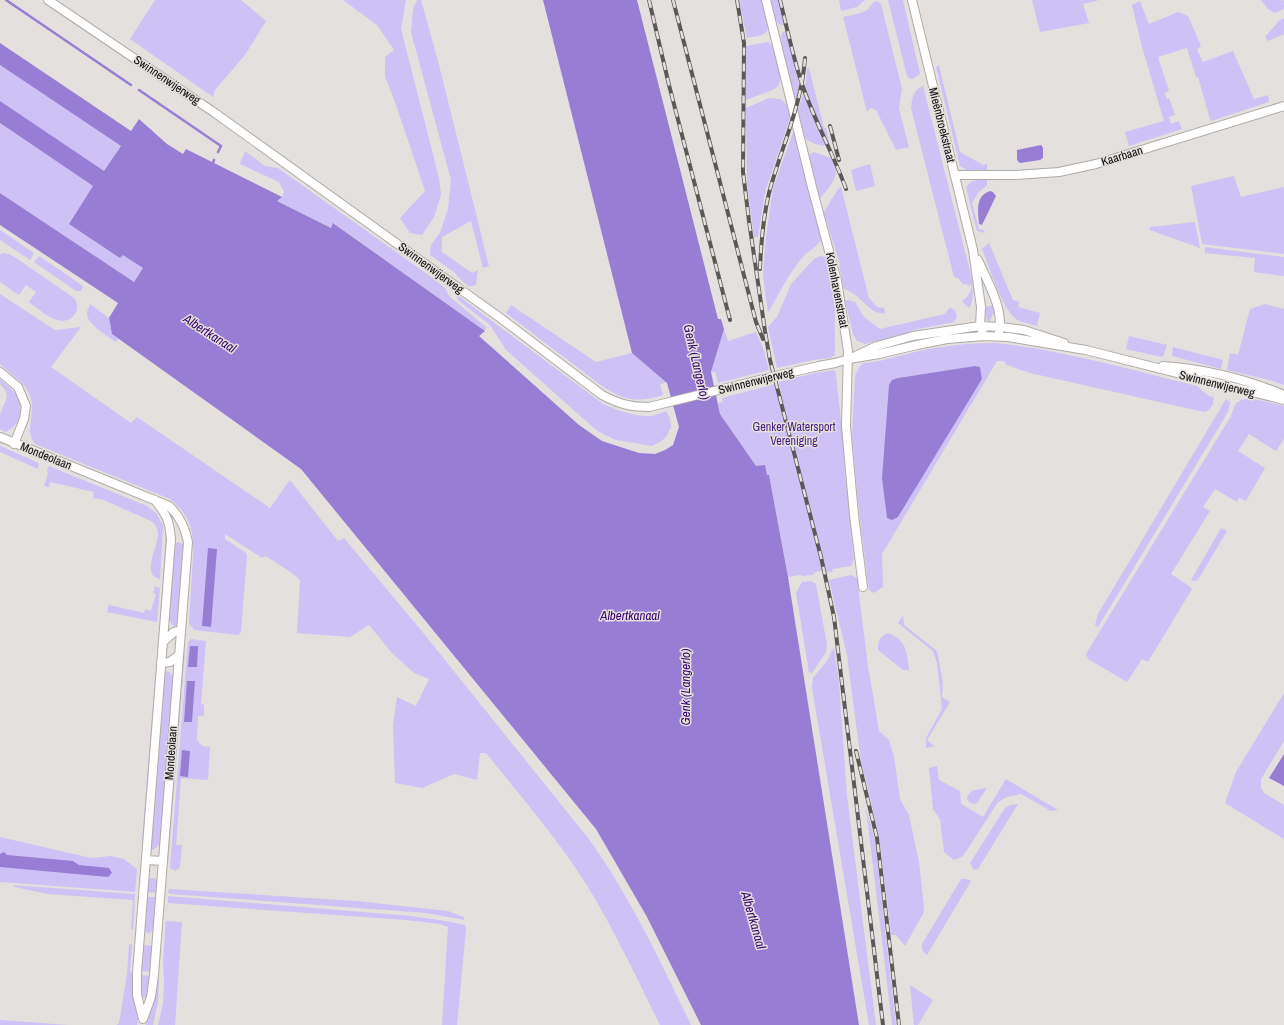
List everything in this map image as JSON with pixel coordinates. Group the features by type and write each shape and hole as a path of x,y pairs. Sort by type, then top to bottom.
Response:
{"street":[{"name":"Swinnenwijerweg","path":"48,0 215,113 499,317 602,395 616,403 633,407 649,407 664,404 784,374 835,364 877,346 913,336 980,326 1000,326 1024,330 1086,350"},
{"name":"Kolenhavenstraat","path":"766,0 837,281 849,359 847,434 854,515 863,587"},
{"name":"Mieënbroekstraat","path":"912,0 973,250 981,307 980,326 984,336"},
{"name":"Kaarbaan","path":"955,175 1016,175 1059,172 1096,164 1284,106"},
{"name":"Mieënbroekstraat","path":"973,250 996,302 1000,326 998,336"},
{"name":"Swinnenwijerweg","path":"849,359 879,354 924,343 953,339 984,336 1022,338 1086,350 1150,365 1175,373 1284,400"},
{"name":"Swinnenwijerweg","path":"1150,365 1188,368 1252,383 1284,395"},
{"name":"Mondeolaan","path":"0,372 18,387 26,406 24,419 14,444 170,506 177,513 186,532 188,542 153,982 151,997 143,1022"},
{"path":"0,437 14,444"},
{"name":"Mondeolaan","path":"143,1022 137,995 137,973 171,539 169,523 165,513 155,500"},
{"path":"163,642 174,632 181,630"},
{"path":"161,663 170,662 179,655"},
{"path":"146,860 163,861"}],"green space":[{"path":"155,0 241,0 266,21 245,55 215,90 213,97 130,39"},
{"path":"343,0 406,0 401,29 439,178 441,195 434,217 422,235 410,233 400,218 425,191 394,99 385,77 385,57 394,50 377,25"},
{"path":"417,0 421,0 438,61 489,266 483,268 471,221 442,237 442,252 472,273 478,270 476,285 469,287 455,273 430,255 431,245 440,233 448,209 451,180 411,32 413,9"},
{"path":"739,0 761,0 768,28 763,35 747,38"},
{"path":"770,0 779,0 786,25 778,23 774,17"},
{"path":"839,0 865,0 857,7 841,11"},
{"path":"888,0 903,0 920,74 913,79 910,79 907,76"},
{"path":"1032,0 1099,0 1083,4 1089,23 1040,32"},
{"path":"1261,0 1283,0 1284,9 1275,13 1268,9"},
{"path":"877,1 881,4 902,89 899,109 909,147 896,150 876,110 871,108 867,112 843,17 865,11"},
{"path":"1140,1 1149,24 1178,12 1188,16 1201,46 1197,50 1203,62 1233,51 1254,99 1268,95 1269,102 1211,121 1198,77 1196,77 1187,48 1158,57 1169,91 1165,93 1167,99 1169,98 1175,115 1169,117 1171,124 1179,121 1182,129 1129,146 1125,132 1164,121 1142,47 1132,5"},
{"path":"1284,18 1284,34 1268,41 1265,37 1279,21"},
{"path":"787,30 799,84 796,102 780,40 782,33"},
{"path":"768,42 772,45 779,67 779,84 774,89 746,100 746,46"},
{"path":"0,65 121,146 104,172 0,101"},
{"path":"939,65 960,152 983,165 987,164 987,170 967,170 960,166 936,67"},
{"path":"809,68 830,146 810,142 805,138 798,110 805,87 807,69"},
{"path":"923,86 972,279 973,297 969,308 962,301 969,294 971,285 962,284 959,279 954,277 911,108 915,92"},
{"path":"769,98 781,99 787,105 790,118 765,192 758,237 754,237 747,184 746,108"},
{"path":"0,123 93,186 120,258 123,254 143,268 134,282 0,193"},
{"path":"794,130 822,239 797,264 768,313 763,276 766,237 773,188"},
{"path":"245,151 265,166 278,168 434,279 445,288 449,296 486,327 485,331 334,223 331,228 276,200 282,197 284,192 279,182 240,164"},
{"path":"813,152 831,158 836,169 832,183 820,198 809,155"},
{"path":"870,164 875,186 856,191 851,170"},
{"path":"1234,176 1241,197 1284,187 1284,254 1202,244 1191,186"},
{"path":"978,179 987,179 987,185 978,193 972,203 979,229 984,230 985,233 977,231 966,187 971,182"},
{"path":"841,187 869,298 877,307 884,308 885,313 872,310 854,294 843,288 839,262 824,212 838,189"},
{"path":"1195,222 1200,248 1150,230 1150,227"},
{"path":"0,230 34,253 30,260 0,240"},
{"path":"989,243 1013,300 1019,302 1018,307 1040,313 1037,326 1019,321 1007,309 982,249"},
{"path":"1205,247 1284,257 1284,276 1254,272 1255,258 1205,253"},
{"path":"3,253 9,254 16,258 74,298 77,311 74,315 63,321 51,318 29,302 36,292 26,285 19,295 0,282 0,255"},
{"path":"39,256 79,283 83,287 81,291 76,291 34,262"},
{"path":"820,256 826,257 830,266 833,285 835,305 835,355 830,358 777,368 768,327 777,317 791,284 814,259"},
{"path":"0,294 55,330 81,327 51,367 131,423 137,417 270,508 290,480 338,541 344,538 420,629 588,838 631,906 691,1025 660,1025 598,903 588,887 565,852 486,753 480,753 477,780 454,774 422,788 395,783 393,725 397,697 416,706 429,679 414,673 392,653 369,625 350,637 297,633 300,580 266,556 262,558 225,534 225,539 247,555 241,632 238,635 194,630 189,623 193,542 192,533 185,516 179,507 170,499 35,444 30,433 32,407 29,393 20,381 0,364"},
{"path":"456,294 603,404 620,411 645,416 657,415 666,411 670,418 671,427 666,437 652,446 616,440 595,429 506,350 490,325 459,301"},
{"path":"848,300 855,302 864,317 880,329 945,314 950,307 956,312 957,317 954,322 913,330 906,334 865,344 857,341 853,334 845,301"},
{"path":"90,304 109,318 112,334 118,339 116,342 90,321 87,313"},
{"path":"1265,304 1284,309 1284,385 1227,370 1230,353 1238,355 1250,309"},
{"path":"511,305 596,362 632,353 666,382 660,385 663,395 638,400 628,399 610,391 506,313"},
{"path":"994,305 994,313 989,322 987,321 984,307"},
{"path":"724,329 728,341 756,332 763,348 769,370 718,383 715,372 711,372"},
{"path":"1129,336 1167,345 1163,357 1126,349"},
{"path":"985,343 1020,346 1071,355 1197,386 1209,396 1214,397 1213,404 1209,410 1204,412 1030,373 1007,365 1004,361 997,361 882,554 883,587 874,593 869,590 858,502 852,435 855,376 858,369 863,363 925,350 955,345","holes":["975,366 980,367 982,379 898,517 898,378"]},
{"path":"1173,347 1223,360 1221,369 1172,356"},
{"name":"Genker Watersport Vereniging","path":"834,370 836,374 842,430 854,559 851,566 832,569 833,572 827,572 826,570 816,572 813,575 788,577 769,475 767,476 765,465 756,466 720,414 718,403 723,402 722,398 775,384 776,392 781,391 779,382"},
{"path":"0,379 16,395 19,400 21,411 15,426 5,432 0,429 0,416 7,397 0,384"},
{"path":"1250,398 1284,406 1284,439 1276,451 1249,434 1238,451 1265,468 1246,501 1239,498 1237,502 1215,489 1203,507 1210,511 1171,574 1192,589 1148,662 1142,659 1127,682 1088,659 1086,654 1231,416 1235,405 1241,400"},
{"path":"1226,399 1230,402 1228,412 1098,627 1095,625 1098,614"},
{"path":"0,446 39,463 38,469 0,452"},
{"path":"49,466 147,506 157,514 163,526 160,579 154,576 151,572 152,559 158,539 157,529 153,522 104,500 93,498 94,492 50,482 49,487 44,486"},
{"path":"164,521 168,530 161,634 158,646 165,547"},
{"path":"1221,528 1227,531 1198,580 1191,580"},
{"path":"178,542 184,546 179,622 176,626 173,626 167,616 174,545"},
{"path":"851,575 857,578 868,666 879,731 889,740 894,757 900,799 909,815 919,862 924,907 923,914 905,946 896,935 891,935 880,842 861,762 847,655 829,580"},
{"path":"811,581 816,584 827,645 826,652 812,673 809,672 796,593 802,582"},
{"path":"155,586 160,588 157,622 107,612 109,605 144,613 145,609 151,611 156,594 153,593"},
{"path":"903,616 904,625 937,651 943,682 942,697 950,702 927,740 934,746 926,748 926,738 942,709 937,663 933,651 898,623"},
{"path":"888,633 899,639 905,648 909,670 903,670 878,650 880,640"},
{"path":"191,639 206,641 201,704 204,705 204,716 198,716 197,740 202,746 210,747 208,780 181,778 176,845 182,845 180,867 175,871 170,868 188,642"},
{"path":"834,647 839,682 847,796 876,1025 869,1025 812,688 813,678 827,661"},
{"path":"185,650 168,865 166,863 182,661"},
{"path":"167,671 172,674 174,681 161,843 153,850 150,847 164,673"},
{"path":"155,678 157,691 144,838 142,842"},
{"path":"1284,693 1284,741 1261,779 1261,788 1264,793 1284,805 1284,839 1225,803 1236,772"},
{"path":"937,766 939,780 960,791 961,804 983,817 1006,779 1058,810 1051,811 1021,794 1007,797 998,802 963,856 954,860 944,852 940,819 933,809 929,768"},
{"path":"987,788 977,803 971,803 967,799 970,793"},
{"path":"1018,804 978,869 974,870 970,863 1005,808"},
{"path":"866,808 875,840 896,1025 892,1025"},
{"path":"0,837 91,858 111,856 124,859 137,869 135,892 0,882"},
{"path":"151,878 156,879 157,881 158,893 146,892 148,881"},
{"path":"961,879 971,881 927,955 922,950 922,944"},
{"path":"13,885 135,894 133,929 131,930 133,900 48,894 15,887"},
{"path":"169,889 356,901 448,911 464,917 464,920 426,913 171,894 168,893"},
{"path":"168,896 411,916 465,925 466,929 457,1025 442,1025 448,927 440,924 406,920 168,903"},
{"path":"147,897 157,897 155,926 150,933 144,932"},
{"path":"166,921 182,922 175,1025 158,1025 163,1004 163,963"},
{"path":"132,944 130,971 133,974 137,1000 137,1025 116,1025 119,1023 127,974 129,945"},
{"path":"143,945 154,946 151,972 141,971"},
{"path":"141,975 151,976 146,998 141,996"},
{"path":"157,976 159,979 158,1002 153,1025 146,1025"},
{"path":"910,985 933,1000 918,1025 914,1025"},
{"path":"0,1020 68,1025 0,1025"}],"water":[{"name":"Albertkanaal","path":"543,0 637,0 718,319 721,319 724,329 711,372 720,414 756,466 765,465 767,475 769,475 788,577 859,1025 701,1025 647,917 596,829 301,469 112,334 109,318 118,303 0,225 0,193 134,282 143,268 123,255 120,258 69,224 93,186 0,123 0,101 104,171 121,146 0,65 0,43 131,131 139,119 167,144 183,154 186,149 282,197 277,201 331,228 333,223 485,331 479,336 579,425 602,441 639,453 655,454 665,450 673,445 679,427 667,383 632,353"},
{"path":"1041,145 1043,148 1043,158 1040,160 1020,163 1017,160 1017,150"},
{"path":"990,191 996,196 982,225 979,224 978,204 982,196"},
{"path":"975,366 980,367 982,379 898,517 892,520 887,518 882,478 889,385 892,380 898,378"},
{"path":"208,548 217,549 211,627 202,626"},
{"path":"190,646 198,646 197,667 188,667"},
{"path":"187,681 195,681 192,722 184,722"},
{"path":"182,750 190,751 188,777 180,776"},
{"path":"1284,754 1284,786 1269,778"},
{"path":"4,852 7,855 73,861 79,865 109,868 112,873 108,877 0,867 0,854"}],"waterway":[{"path":"6,0 131,85"},
{"path":"139,90 221,146 218,152"}],"railway":[{"path":"649,0 669,85 730,320"},
{"path":"673,0 756,322 763,339"},
{"path":"737,0 744,43 743,172 749,221 770,360 821,557 834,617 883,1025"},
{"path":"780,0 802,84 812,111 846,189"},
{"path":"760,269 767,202 800,93 805,58"},
{"path":"830,126 839,160"},
{"path":"856,751 877,838 899,1025"}],"water label":[{"name":"Genk (Langerlo)","path":"697,362"},
{"name":"Genk (Langerlo)","path":"685,687"}]}
